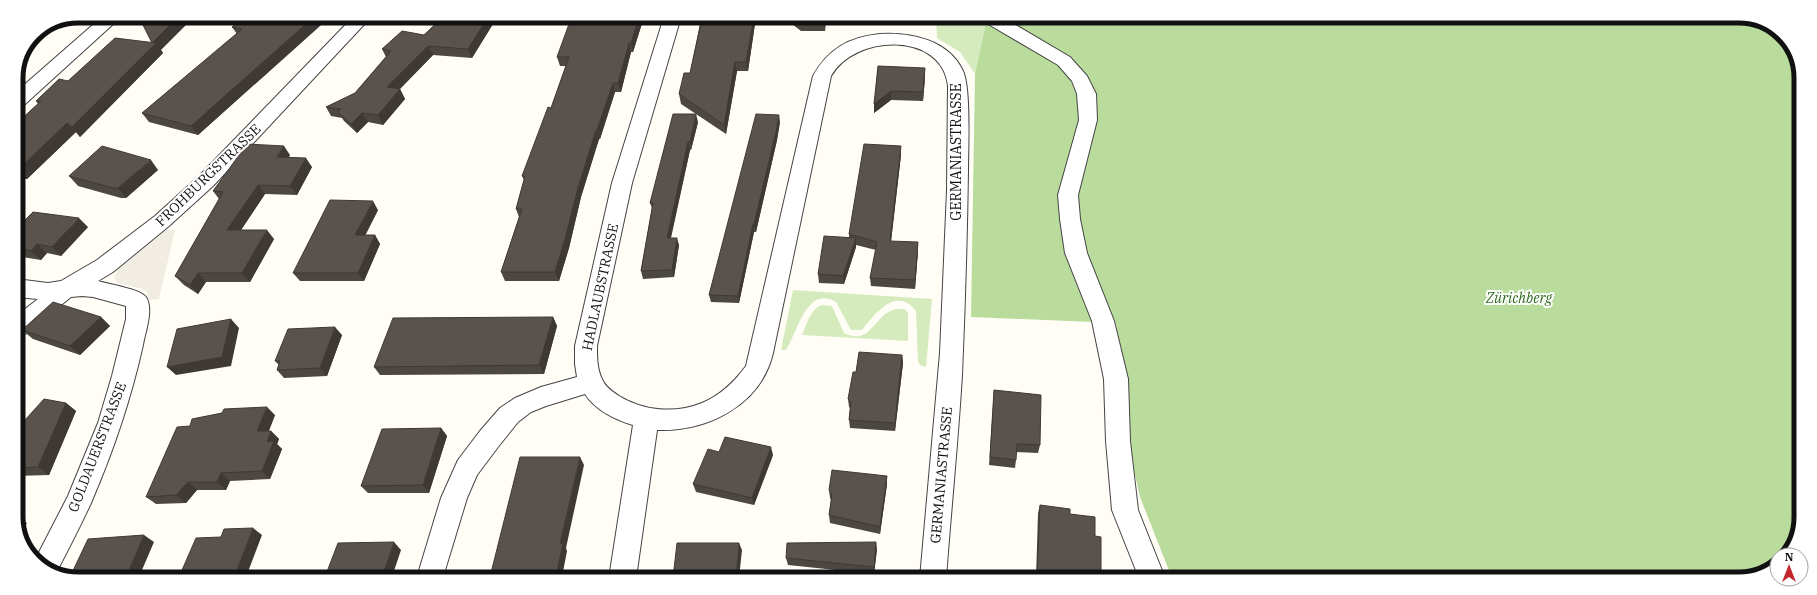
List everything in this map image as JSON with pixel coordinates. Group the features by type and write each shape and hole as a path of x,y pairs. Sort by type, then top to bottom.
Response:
{"street":[{"path":"23,96 105,23"},
{"name":"FROHBURGSTRASSE","path":"23,323 65,290 105,266 162,221 206,181 357,23"},
{"name":"HADLAUBSTRASSE","path":"646,419 624,413 600,396 591,383 586,366 586,346 622,183 670,23"},
{"path":"999,23 1064,61 1073,69 1086,87 1089,108 1088,120 1068,195 1070,218 1076,253 1103,321 1116,379 1118,441 1125,510 1150,572"},
{"name":"GERMANIASTRASSE","path":"646,419 663,421 680,419 708,411 736,394 756,371 766,334 822,76 828,65 840,53 852,47 872,41 900,40 930,47 944,57 954,70 957,84 958,169 950,375 934,572"},
{"name":"GOLDAUERSTRASSE","path":"47,563 79,501 110,423 124,376 138,313 137,302 128,297 94,288 82,287 65,290"},
{"path":"23,289 36,292 65,290"},
{"path":"432,572 454,498 467,468 488,439 509,415 523,405 541,397 591,383"},
{"path":"623,572 646,419"}],"green space":[{"path":"936,23 986,23 975,74 960,52 937,38"},
{"name":"Zürichberg","path":"986,23 1746,23 1760,27 1773,34 1785,47 1790,57 1794,74 1794,524 1786,547 1769,547 1769,564 1757,569 1739,572 1170,572 1140,497 1133,466 1116,323 971,317 975,74"},
{"path":"793,290 932,299 926,367 920,365 918,361 916,311 908,304 901,301 886,305 862,330 851,330 836,302 826,298 817,300 810,305 804,313 786,350 781,350"},
{"path":"821,305 832,306 844,333 854,336 863,335 869,331 886,313 895,309 905,309 908,313 908,341 802,335 811,314"}],"shaded area":[{"path":"166,230 175,230 159,299 148,300 147,292 143,289 117,283 114,278 117,271"}],"building":[{"path":"142,23 172,23 152,43"},
{"path":"237,23 307,23 191,126 142,113 242,29 232,27"},
{"path":"437,23 484,23 468,49 428,46 387,87 400,89 378,115 362,113 351,124 338,112 341,109 326,107 355,93 391,51 382,49 402,31 424,35"},
{"path":"637,23 631,43 629,43 618,83 613,83 596,130 578,188 555,272 501,272 522,209 516,209 525,176 522,176 548,107 551,108 569,57 557,57 569,24"},
{"path":"701,23 753,23 746,62 735,62 724,125 679,94 684,73 690,73"},
{"path":"115,38 156,43 72,127 67,123 23,165 23,118 41,101 36,101 59,79 68,81"},
{"path":"878,66 925,68 923,92 891,91 874,104"},
{"path":"673,114 696,114 690,142 688,142 667,238 677,238 672,270 641,271 653,203 650,203"},
{"path":"756,114 779,115 753,224 738,296 709,295"},
{"path":"247,144 284,146 277,157 306,158 290,186 258,185 227,230 267,230 242,273 198,273 190,285 175,276 223,192 213,191"},
{"path":"864,144 901,146 890,241 918,242 915,280 870,278 877,242 849,234"},
{"path":"102,146 151,160 118,188 69,176"},
{"path":"330,200 373,201 355,235 375,235 358,273 293,273"},
{"path":"33,212 79,218 52,247 37,244 31,251 23,249 23,222"},
{"path":"824,236 856,238 843,276 818,274"},
{"path":"53,302 101,317 70,346 23,329"},
{"path":"553,317 539,365 374,367 393,318"},
{"path":"231,319 222,357 167,367 177,329"},
{"path":"335,327 320,368 277,370 280,361 275,361 288,329"},
{"path":"859,352 902,355 895,423 849,420 851,402 848,399 853,372 856,372"},
{"path":"994,390 1041,395 1040,445 1017,444 1016,460 990,457"},
{"path":"44,399 66,403 38,467 23,468 23,420 25,420"},
{"path":"267,407 257,431 271,431 267,442 274,441 262,471 221,473 217,482 188,482 176,495 146,497 177,427 190,426 192,419 222,413 224,409"},
{"path":"441,428 423,485 361,486 382,429"},
{"path":"725,437 771,447 752,498 693,484 708,449 719,452"},
{"path":"520,457 580,457 560,543 563,543 557,572 491,572"},
{"path":"832,470 887,476 880,527 829,515 832,495 829,490"},
{"path":"1040,505 1070,509 1070,514 1095,517 1095,536 1101,537 1101,572 1037,572"},
{"path":"253,528 236,572 181,572 196,538 221,537 224,529"},
{"path":"144,535 128,572 72,572 88,539"},
{"path":"394,542 384,572 327,572 338,543"},
{"path":"876,542 874,567 786,558 787,543"},
{"path":"677,543 739,543 737,572 674,572"}]}
